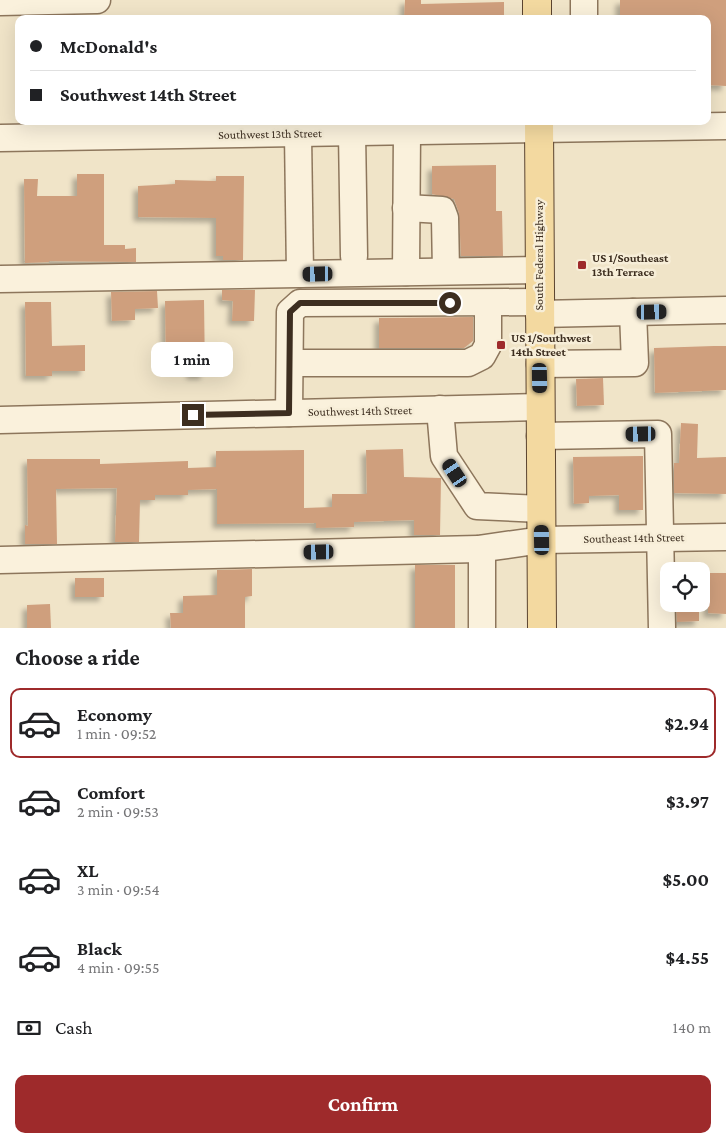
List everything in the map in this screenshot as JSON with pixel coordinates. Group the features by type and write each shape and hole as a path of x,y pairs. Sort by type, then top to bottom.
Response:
{"main road":[{"path":"537,0 537,15"},
{"name":"South Federal Highway","path":"539,126 542,628"}],"street":[{"path":"0,2 97,0"},
{"path":"584,0 584,15"},
{"name":"Southwest 13th Street","path":"0,138 406,132 590,125 726,126"},
{"path":"406,132 406,272"},
{"path":"352,133 354,256"},
{"path":"298,134 300,274"},
{"path":"406,208 442,210 445,218 446,271"},
{"path":"0,279 539,270"},
{"path":"289,413 290,312 300,303 488,303 539,308 633,312 726,310"},
{"path":"290,363 468,363 482,356 488,345 488,303"},
{"path":"540,364 635,363 633,312"},
{"name":"Southwest 14th Street","path":"0,420 540,407"},
{"path":"440,409 444,456 477,506 542,509"},
{"path":"540,436 658,434 662,628"},
{"name":"Southeast 14th Street","path":"0,560 482,548 542,540 726,537"},
{"path":"482,548 482,628"}],"building":[{"path":"405,0 421,0 421,4 504,2 504,15 404,15"},
{"path":"620,0 726,0 726,86 711,85 711,15 620,15"},
{"path":"496,165 496,211 502,211 503,256 461,256 459,213 454,199 432,194 432,166"},
{"path":"77,174 104,174 104,245 125,245 125,249 136,248 136,262 49,261 25,263 24,179 38,179 37,196 77,196"},
{"path":"216,176 244,176 243,260 223,260 223,256 216,256 216,218 138,217 138,186 175,184 175,180 216,181"},
{"path":"222,290 255,290 254,321 232,321 233,301 222,300"},
{"path":"157,291 158,308 135,309 135,320 112,321 111,292"},
{"path":"204,300 205,375 191,375 191,367 166,367 165,301"},
{"path":"25,302 51,302 52,346 85,345 85,371 52,371 52,376 26,376"},
{"path":"473,317 473,341 464,348 379,348 379,318"},
{"path":"726,346 726,390 655,393 654,348"},
{"path":"603,378 604,405 577,406 576,379"},
{"path":"681,423 698,424 697,458 726,457 726,494 674,493 674,463 679,463"},
{"path":"403,449 404,477 441,478 440,535 414,535 414,520 354,522 354,527 316,528 316,523 217,524 217,489 188,490 188,495 155,495 155,500 140,500 139,542 115,542 117,488 56,489 57,544 25,544 25,525 28,526 27,459 100,459 100,464 188,461 188,468 216,467 216,451 304,450 304,508 332,507 332,494 367,494 366,450"},
{"path":"643,456 643,510 619,510 619,495 589,496 589,503 574,504 573,457"},
{"path":"415,565 455,565 455,628 415,628"},
{"path":"252,569 252,596 245,597 245,628 171,628 170,613 183,613 183,596 217,595 217,570"},
{"path":"710,573 726,573 726,614 708,613 710,612"},
{"path":"75,578 104,578 104,597 75,597"},
{"path":"50,604 51,628 27,628 27,605"},
{"path":"676,612 699,612 699,621 677,622"}],"place":[{"name":"US 1/Southeast 13th Terrace","path":"582,265"},
{"name":"US 1/Southwest 14th Street","path":"501,345"}],"route":[{"path":"193,415 289,413 290,312 300,303 450,303"}]}
